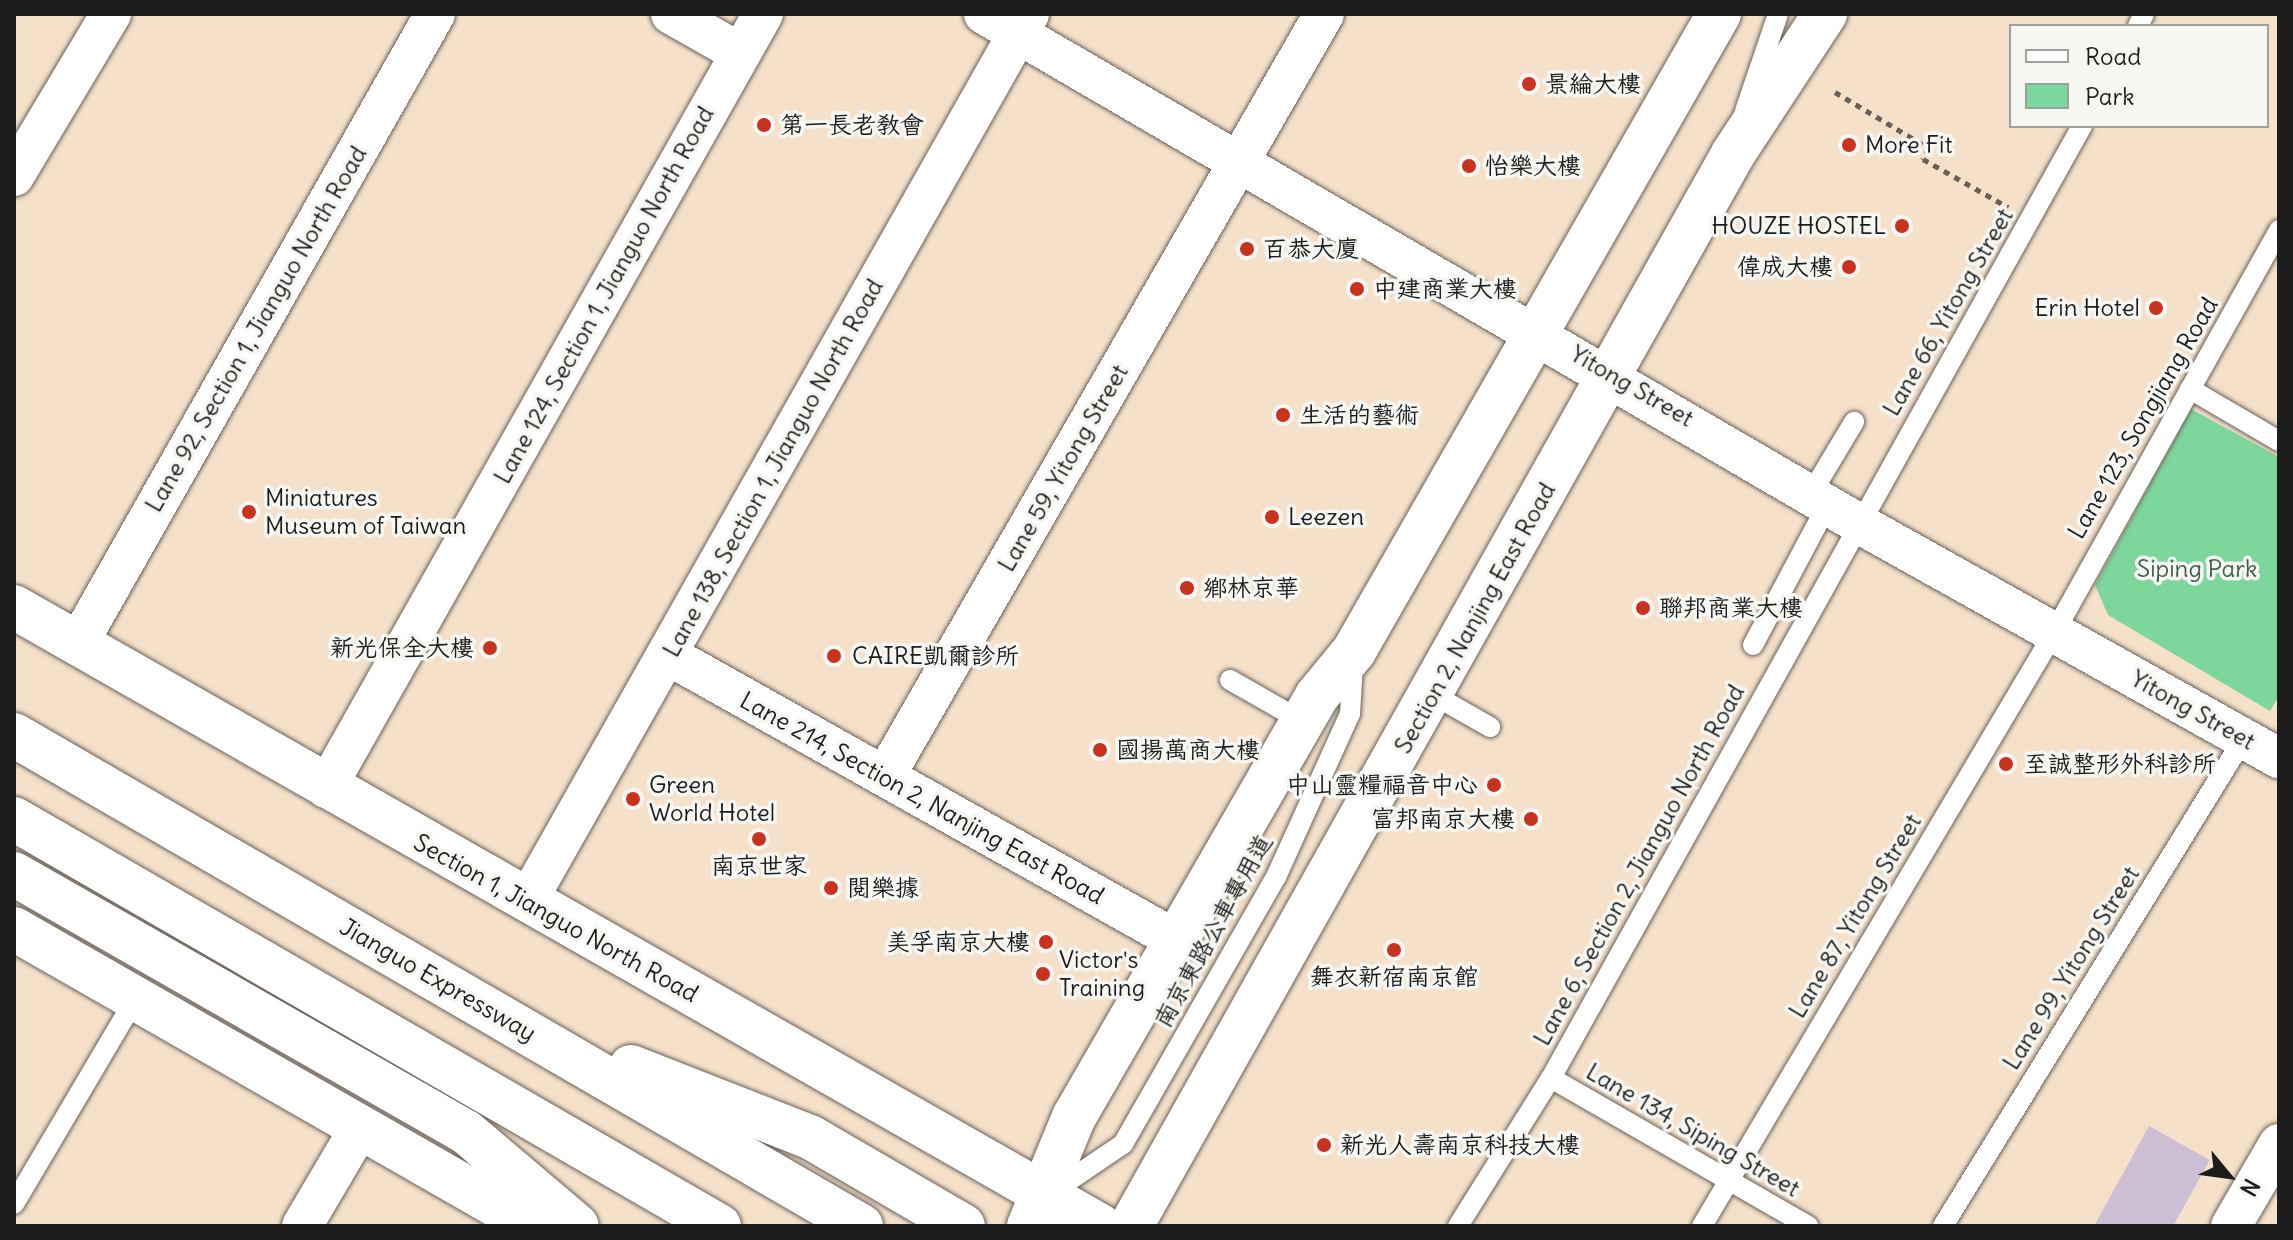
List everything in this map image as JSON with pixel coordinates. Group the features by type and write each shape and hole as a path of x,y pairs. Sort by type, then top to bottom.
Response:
{"main road":[{"path":"1038,1210 1074,1117 1302,721 1354,651 1719,14"},
{"name":"Section 2, Nanjing East Road","path":"1131,1226 1733,154 1825,14"},
{"name":"Section 1, Jianguo North Road","path":"14,607 527,901 1038,1210 1100,1226"},
{"name":"Jianguo Expressway","path":"14,735 861,1226"},
{"path":"14,819 719,1226"},
{"path":"14,874 466,1132 577,1226"},
{"path":"14,929 533,1226"},
{"path":"501,1016 810,1137 963,1226"}],"street":[{"path":"14,176 111,14"},
{"name":"Lane 92, Section 1, Jianguo North Road","path":"77,645 435,14"},
{"path":"671,14 740,53 763,14"},
{"name":"Lane 59, Yitong Street","path":"885,776 1324,14"},
{"name":"Yitong Street","path":"1010,20 1241,160 1833,506 2279,758"},
{"name":"Lane 138, Section 1, Jianguo North Road","path":"527,901 668,655 1010,20"},
{"name":"Lane 124, Section 1, Jianguo North Road","path":"326,788 740,53"},
{"name":"Lane 214, Section 2, Nanjing East Road","path":"668,655 1176,940"},
{"path":"302,1226 361,1126"},
{"path":"2231,1226 2279,1144"}],"lane":[{"path":"1733,154 1778,14"},
{"name":"Lane 66, Yitong Street","path":"1833,506 2031,220 2081,128"},
{"name":"Lane 123, Songjiang Road","path":"2054,633 2279,230"},
{"path":"2190,389 2279,441"},
{"path":"1753,645 1833,506 1854,422"},
{"name":"Lane 6, Section 2, Jianguo North Road","path":"1458,1226 1551,1078 1833,506"},
{"name":"Lane 87, Yitong Street","path":"1702,1226 2054,633"},
{"name":"南京東路公車專用道","path":"1038,1210 1123,1144 1276,877 1350,714 1354,651"},
{"path":"1230,680 1302,721"},
{"path":"1432,694 1490,727"},
{"name":"Lane 99, Yitong Street","path":"1943,1226 2244,738"},
{"path":"14,1204 136,998"},
{"name":"Lane 134, Siping Street","path":"1551,1078 1727,1183 1808,1226"}],"path":[{"path":"1835,92 1929,148 1923,159 2031,220"}],"shaded area":[{"path":"2149,1126 2210,1160 2173,1226 2094,1226"}],"green space":[{"name":"Siping Park","path":"2191,409 2279,457 2279,696 2270,711 2108,615 2095,585"}],"place":[{"name":"景綸大樓","path":"1529,84"},
{"name":"第一長老教會","path":"764,125"},
{"name":"More Fit","path":"1849,145"},
{"name":"怡樂大樓","path":"1469,166"},
{"name":"HOUZE HOSTEL","path":"1902,226"},
{"name":"百恭大廈","path":"1247,249"},
{"name":"偉成大樓","path":"1849,267"},
{"name":"中建商業大樓","path":"1357,289"},
{"name":"Erin Hotel","path":"2156,308"},
{"name":"生活的藝術","path":"1283,415"},
{"name":"Miniatures Museum of Taiwan","path":"249,512"},
{"name":"Leezen","path":"1272,517"},
{"name":"鄉林京華","path":"1187,588"},
{"name":"聯邦商業大樓","path":"1643,608"},
{"name":"新光保全大樓","path":"490,648"},
{"name":"CAIRE凱爾診所","path":"834,656"},
{"name":"國揚萬商大樓","path":"1100,750"},
{"name":"至誠整形外科診所","path":"2006,764"},
{"name":"中山靈糧福音中心","path":"1494,785"},
{"name":"Green World Hotel","path":"633,799"},
{"name":"富邦南京大樓","path":"1531,819"},
{"name":"南京世家","path":"759,839"},
{"name":"閱樂據","path":"831,888"},
{"name":"美孚南京大樓","path":"1046,942"},
{"name":"舞衣新宿南京館","path":"1394,950"},
{"name":"Victor's Training","path":"1043,974"},
{"name":"新光人壽南京科技大樓","path":"1324,1145"}]}
